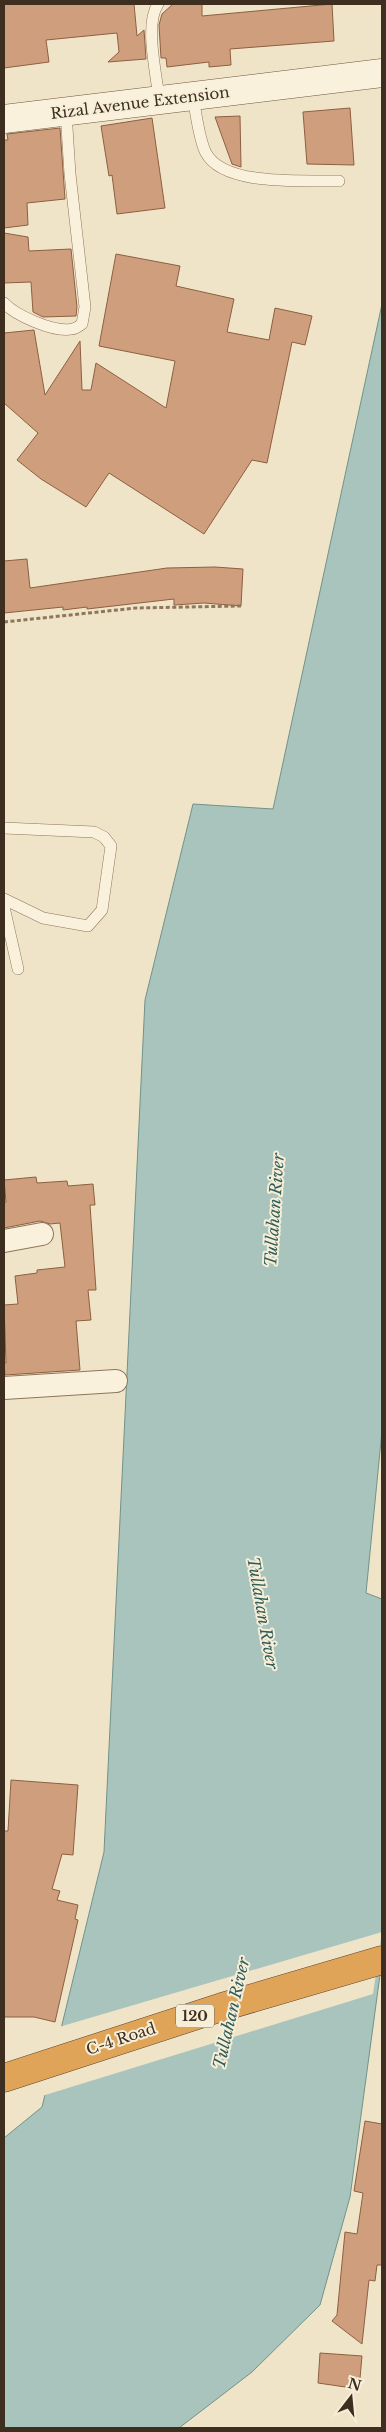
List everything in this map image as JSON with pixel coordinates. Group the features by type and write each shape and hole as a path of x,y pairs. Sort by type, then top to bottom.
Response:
{"highway":[{"name":"C-4 Road","path":"9,2076 222,2007 380,1961"}],"main road":[{"name":"Rizal Avenue Extension","path":"4,119 288,86 382,73"}],"street":[{"path":"4,1241 42,1234"},
{"path":"4,1388 116,1381"}],"lane":[{"path":"158,4 154,10 151,24 160,101"},
{"path":"193,97 205,152 216,166 228,172 255,178 339,181"},
{"path":"4,302 10,310 44,325 71,330 82,324 85,307 70,174 66,112"},
{"path":"4,828 94,832 104,837 111,846 102,910 88,926 43,918 4,899"},
{"path":"4,907 18,969"}],"path":[{"path":"4,622 136,608 241,606"}],"water":[{"name":"Tullahan River","path":"382,304 382,1431 366,1593 382,1599 382,1960 350,2197 320,2305 252,2372 179,2428 4,2428 4,2138 42,2107 104,1852 145,1000 193,804 273,809"}],"pier":[{"path":"382,1932 373,1994 42,2096 59,2027"}],"building":[{"path":"4,4 134,4 137,36 144,30 146,59 108,62 119,52 117,33 46,40 49,62 4,68"},
{"path":"173,4 202,4 202,16 332,4 334,41 230,49 231,65 209,67 209,62 167,67 166,58 161,58 159,25 162,14"},
{"path":"350,108 354,165 307,164 303,112"},
{"path":"240,116 241,167 232,164 215,117"},
{"path":"152,118 165,208 117,214 112,175 109,176 101,126"},
{"path":"60,128 65,199 27,203 28,225 4,228 4,140 8,140 7,134"},
{"path":"4,233 28,237 29,251 71,249 77,307 76,316 43,317 33,312 31,282 4,283"},
{"path":"116,254 180,266 176,286 234,299 227,332 269,340 275,308 312,316 305,345 292,342 267,463 252,460 204,534 109,473 86,507 41,479 17,460 38,433 4,403 4,333 34,330 45,395 80,341 82,390 91,390 96,363 166,408 175,361 99,346"},
{"path":"27,559 30,588 167,568 215,567 243,569 241,606 204,603 174,605 174,599 87,609 87,607 63,610 63,607 4,613 4,561"},
{"path":"36,1177 37,1183 67,1181 68,1186 93,1184 95,1205 90,1205 96,1290 88,1290 91,1320 76,1321 80,1370 5,1375 4,1305 18,1304 15,1276 37,1273 37,1270 65,1267 60,1223 50,1224 40,1221 4,1228 4,1203 6,1202 4,1180"},
{"path":"11,1780 78,1785 73,1855 62,1854 52,1889 60,1891 57,1900 78,1905 75,1919 78,1920 55,2022 34,2017 4,2017 4,1831 8,1831"},
{"path":"365,2121 382,2124 382,2265 377,2265 375,2281 369,2280 362,2344 332,2321 337,2315 345,2232 357,2234 363,2193 354,2191"},
{"path":"320,2353 362,2356 359,2389 318,2383"}]}
